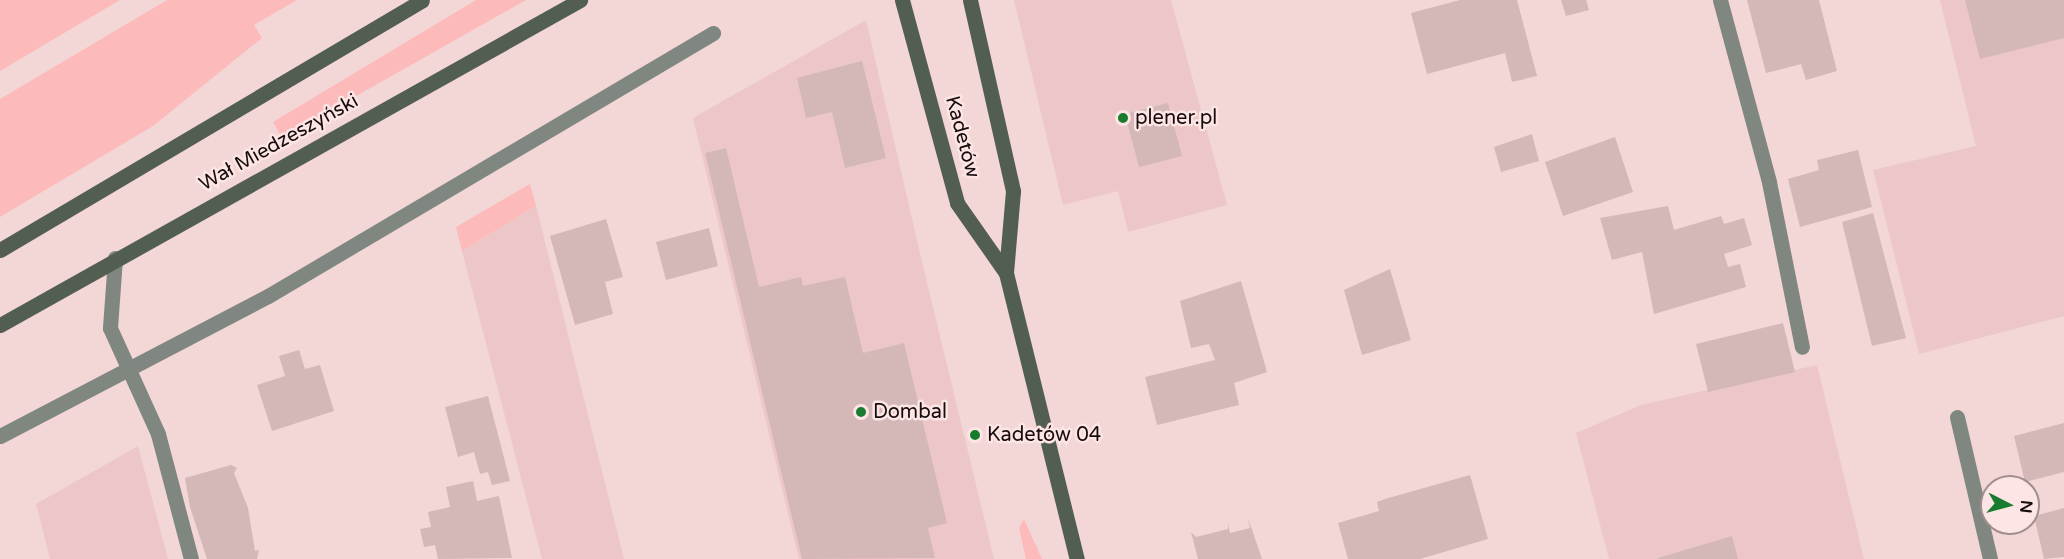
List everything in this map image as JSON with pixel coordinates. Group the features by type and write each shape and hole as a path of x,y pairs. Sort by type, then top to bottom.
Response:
{"main road":[{"path":"0,250 422,0"},
{"name":"Wał Miedzeszyński","path":"0,325 115,258 580,0"},
{"name":"Kadetów","path":"902,0 957,202 1006,273"},
{"name":"Kadetów","path":"970,0 1012,191 1006,273 1077,559"}],"street":[{"path":"1720,0 1769,182 1802,347"},
{"path":"0,435 268,296 713,33"},
{"path":"115,258 108,314 158,434 190,559"},
{"path":"1956,417 1990,559"}],"shaded area":[{"path":"0,0 120,0 0,71"},
{"path":"167,0 297,0 254,25 262,38 153,126 0,217 0,99"},
{"path":"476,0 526,0 282,138 273,122"},
{"name":"plener.pl","path":"1014,0 1171,0 1227,205 1128,232 1118,191 1063,205"},
{"path":"1940,0 2064,0 2064,316 1919,354 1873,170 1976,146"},
{"name":"Dombal","path":"866,20 994,559 799,559 693,118"},
{"path":"530,184 536,206 462,251 456,227"},
{"path":"536,206 624,559 542,559 462,251"},
{"path":"1817,365 1864,559 1609,559 1576,433 1641,405"},
{"path":"138,446 168,559 50,559 36,504"},
{"path":"1024,519 1042,559 1026,559 1019,528"}],"building":[{"path":"1460,0 1517,0 1537,76 1512,82 1505,53 1427,74 1411,13"},
{"path":"1561,0 1586,0 1589,10 1566,16"},
{"path":"1747,0 1819,0 1837,71 1806,80 1801,64 1766,73"},
{"path":"1965,0 2064,0 2064,38 1980,59"},
{"path":"862,61 886,158 845,168 832,112 806,118 797,78"},
{"path":"1168,103 1182,156 1139,167 1125,114"},
{"path":"1532,134 1539,161 1501,172 1494,147"},
{"path":"1615,137 1633,192 1563,216 1545,162"},
{"path":"726,148 759,287 801,277 803,286 845,277 863,353 904,343 947,523 928,528 935,558 802,559 705,153"},
{"path":"1858,150 1872,207 1800,227 1788,179 1819,170 1817,160"},
{"path":"1668,206 1674,230 1721,216 1724,224 1744,218 1752,245 1724,254 1728,267 1740,264 1746,287 1654,314 1642,252 1612,260 1600,218"},
{"path":"1873,213 1906,338 1872,346 1842,222"},
{"path":"606,219 623,277 605,282 613,314 575,325 550,236"},
{"path":"709,228 718,266 666,280 656,242"},
{"path":"1390,269 1411,340 1362,355 1344,290"},
{"path":"1241,281 1267,372 1234,383 1239,405 1157,425 1145,377 1215,360 1209,344 1191,348 1180,301"},
{"path":"1783,323 1795,372 1708,392 1696,344"},
{"path":"299,350 305,369 320,365 334,411 272,431 257,385 285,376 279,356"},
{"path":"488,396 510,481 492,485 488,472 480,474 474,452 458,457 445,407"},
{"path":"2064,423 2064,472 2040,478 2040,475 2023,475 2014,436"},
{"path":"231,465 237,468 234,473 248,508 255,551 259,550 257,559 207,559 190,507 185,478"},
{"path":"1470,475 1488,539 1420,559 1348,559 1338,523 1379,511 1377,502 1385,499"},
{"path":"473,481 477,501 499,496 512,558 438,559 435,545 424,547 420,529 431,527 428,512 450,507 446,487"},
{"path":"2064,508 2064,557 2044,559 2038,535 2040,514"},
{"path":"1248,518 1262,559 1198,559 1191,532 1196,537 1228,529 1228,523 1230,533 1250,528"},
{"path":"1732,536 1738,559 1658,559 1658,558"}],"place":[{"name":"plener.pl","path":"1123,118"},
{"name":"Dombal","path":"861,412"},
{"name":"Kadetów 04","path":"975,435"}]}
